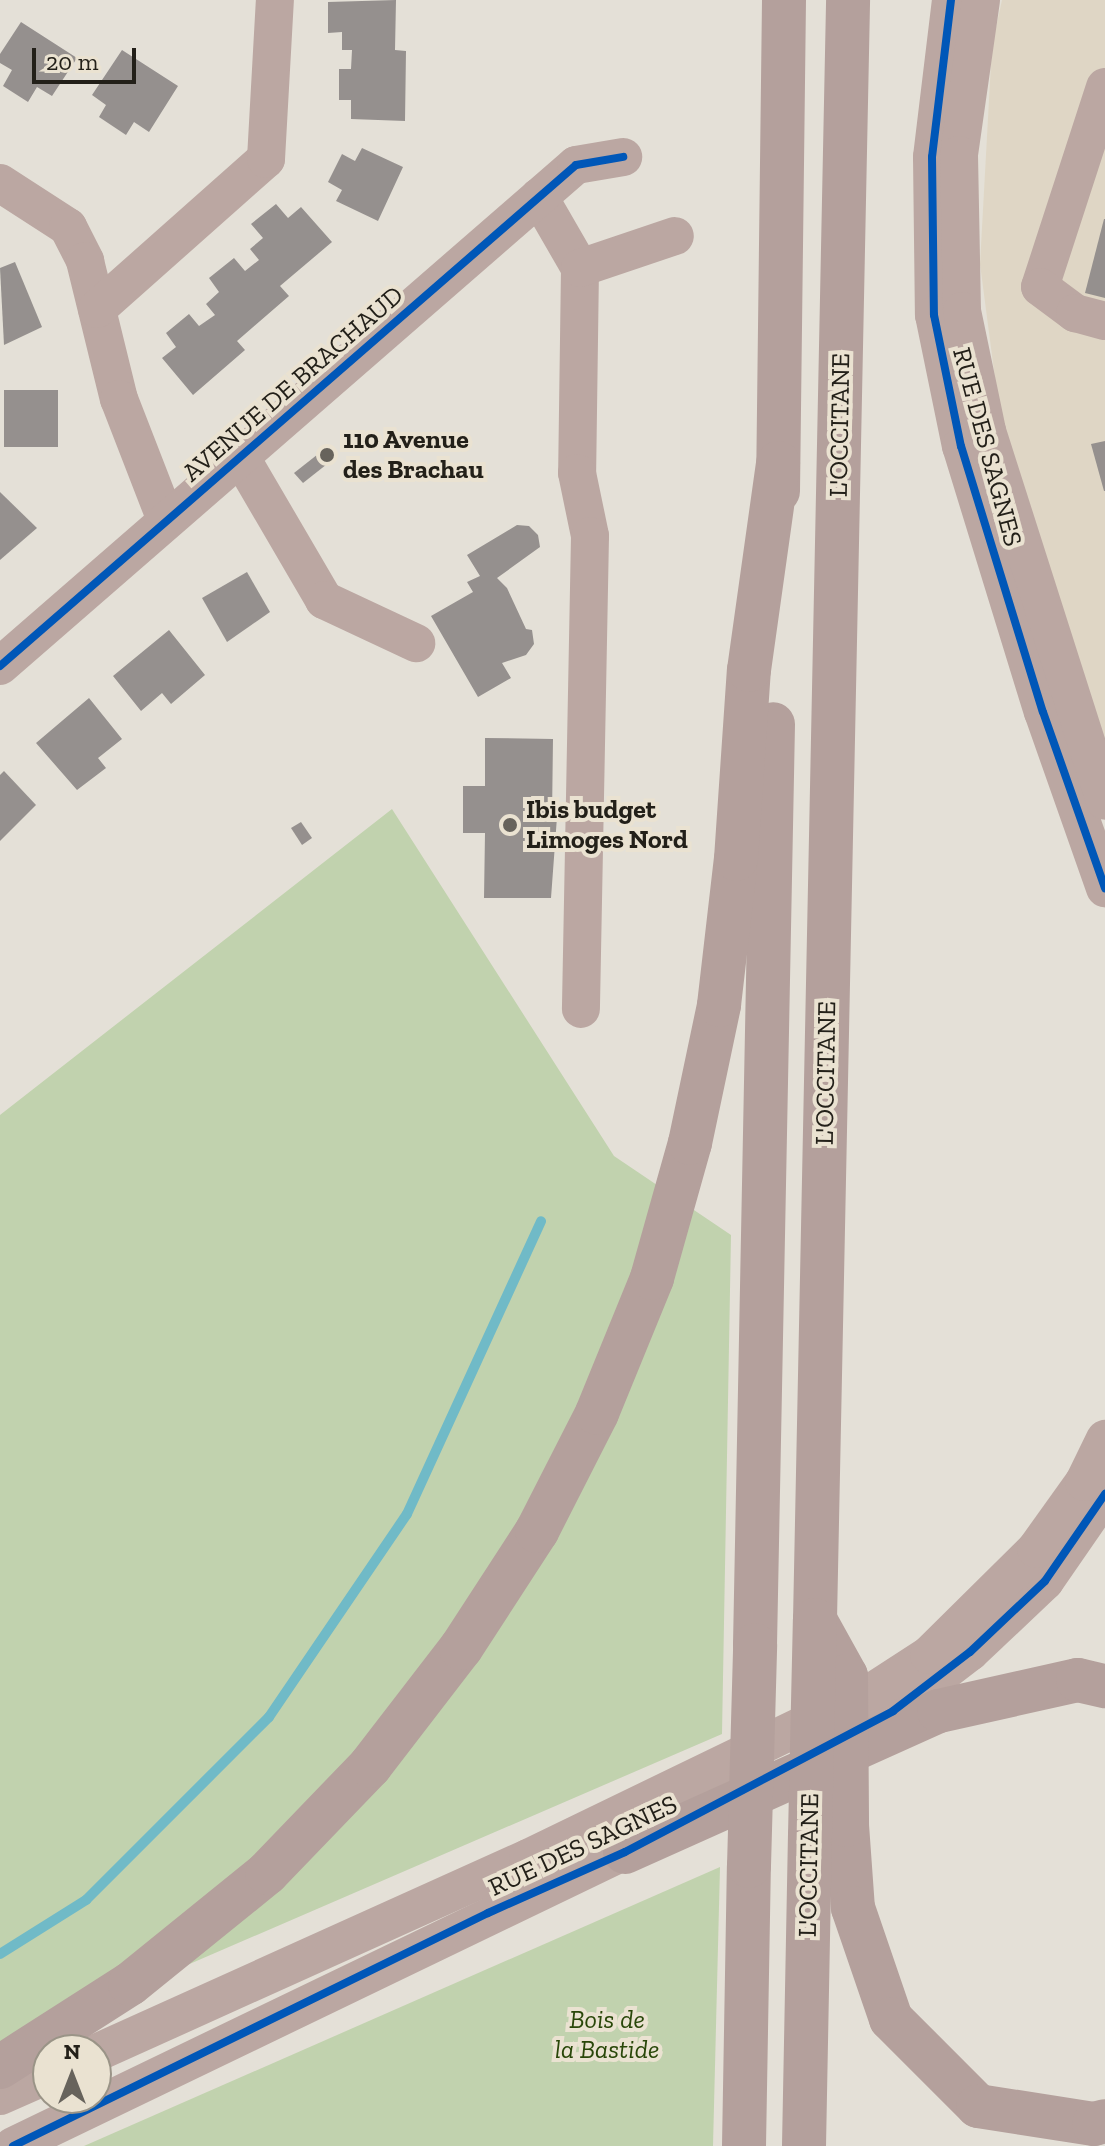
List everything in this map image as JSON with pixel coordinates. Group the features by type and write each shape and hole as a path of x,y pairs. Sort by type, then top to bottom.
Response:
{"highway":[{"path":"744,2146 778,463 784,0"},
{"name":"L'OCCITANE","path":"804,2146 828,1830 815,1620 848,0"},
{"path":"0,2067 130,1984 255,1883 370,1766 461,1648 537,1531 597,1413 652,1278 690,1143 719,1005 736,859 749,670 778,463"},
{"path":"625,1852 939,1711 1078,1680 1105,1686"},
{"path":"828,1830 891,2019 978,2106 1094,2124 1105,2121"}],"street":[{"path":"97,309 266,159 275,0"},
{"name":"RUE DES SAGNES","path":"974,4 959,155 962,311 987,431 1105,801"},
{"name":"RUE DES SAGNES","path":"974,4 932,157 934,315 961,446 1043,712 1105,888"},
{"path":"1105,87 1040,287 1075,313 1105,321"},
{"name":"AVENUE DE BRACHAUD","path":"0,666 576,165 623,157"},
{"path":"0,183 68,227 85,261 119,399 166,520"},
{"path":"539,197 580,268 577,473 590,536 581,1009"},
{"path":"580,268 675,236"},
{"path":"240,456 324,600 416,643"},
{"name":"RUE DES SAGNES","path":"112,2046 528,1858 872,1692 929,1655 1036,1549 1084,1482 1105,1439"},
{"name":"RUE DES SAGNES","path":"13,2146 488,1913 625,1852 893,1711 970,1652 1045,1581 1105,1494"},
{"path":"0,2096 32,2082"}],"shaded area":[{"path":"1002,0 1105,0 1105,742 1004,447 980,264 992,45"}],"green space":[{"path":"392,809 614,1156 731,1235 722,1734 0,2046 0,1115"},
{"name":"Bois de la Bastide","path":"720,1867 713,2146 84,2146"}],"building":[{"path":"396,0 395,50 406,51 405,121 351,119 351,100 339,100 339,69 351,69 352,50 342,50 342,32 328,33 328,2"},
{"path":"21,22 77,58 52,96 37,87 28,102 3,86 12,70 0,63 0,54"},
{"path":"122,50 178,86 149,132 134,122 126,135 99,117 106,105 92,95"},
{"path":"362,148 403,167 378,221 336,201 342,190 328,182 342,154 355,161"},
{"path":"276,204 288,218 301,207 332,242 280,286 289,296 237,341 245,350 193,395 162,358 176,347 166,333 189,314 199,326 215,315 206,304 219,292 209,278 234,258 245,271 259,260 250,249 263,238 251,224"},
{"path":"1105,219 1105,298 1085,293"},
{"path":"15,262 42,327 4,345 0,268"},
{"path":"4,390 58,390 58,447 4,447"},
{"path":"1105,441 1105,491 1104,491 1091,444"},
{"path":"327,447 336,457 303,483 294,473"},
{"path":"0,492 37,528 0,560"},
{"path":"517,525 529,526 538,535 540,547 497,578 507,588 526,629 532,630 534,644 526,655 502,663 511,678 478,697 431,616 473,592 467,582 480,576 467,555"},
{"path":"247,572 270,612 227,642 202,598"},
{"path":"169,630 205,675 171,704 162,693 141,711 113,676"},
{"path":"89,698 122,739 98,758 106,768 77,790 36,743"},
{"name":"Ibis budget Limoges Nord","path":"485,738 553,739 552,817 557,817 551,898 484,898 485,833 463,833 463,786 485,786"},
{"path":"4,771 36,805 0,841 0,775"},
{"path":"301,822 312,838 302,845 291,828"}],"waterway":[{"path":"0,1954 86,1900 269,1717 407,1514 541,1221"}],"cycle path":[{"path":"951,0 932,157 934,315 961,446 1043,712 1105,888"},
{"path":"0,666 576,165 623,157"},
{"path":"13,2146 488,1913 625,1852 893,1711 970,1652 1045,1581 1105,1494"}],"place":[{"name":"110 Avenue des Brachau","path":"327,455"},
{"name":"Ibis budget Limoges Nord","path":"510,825"}]}
